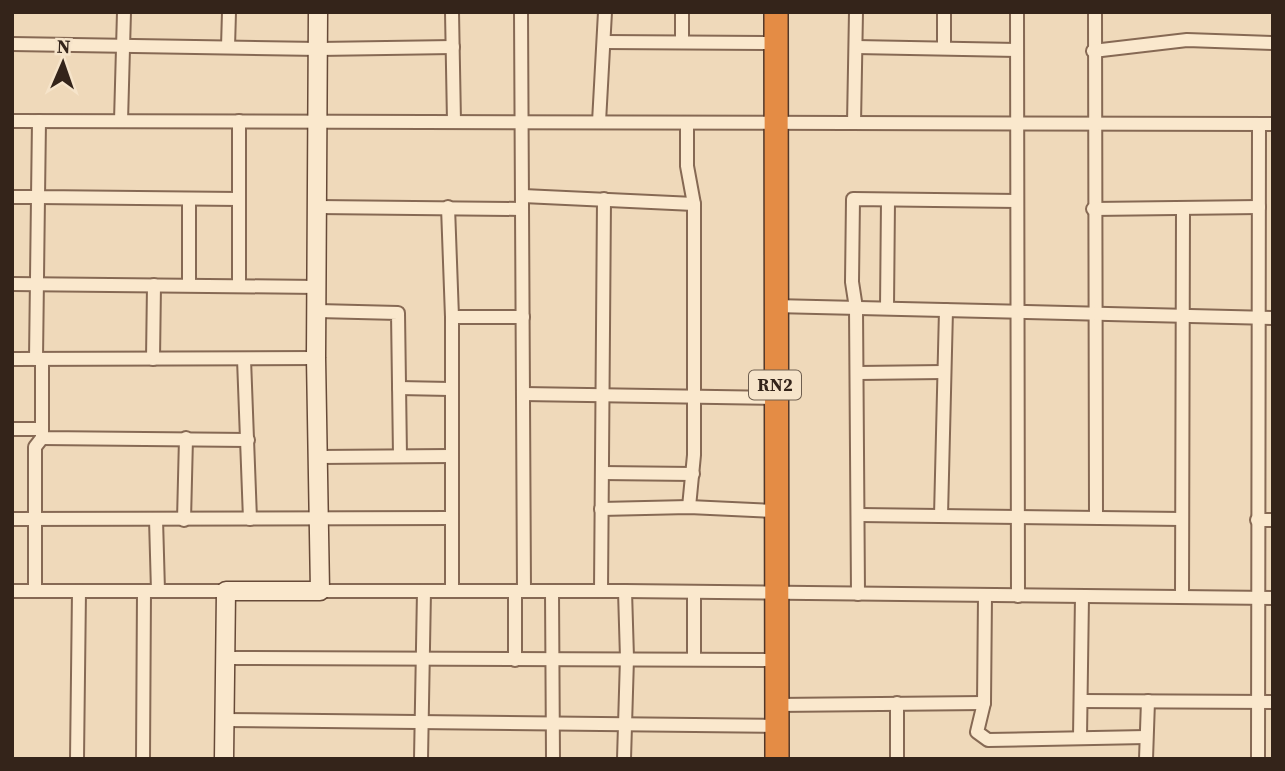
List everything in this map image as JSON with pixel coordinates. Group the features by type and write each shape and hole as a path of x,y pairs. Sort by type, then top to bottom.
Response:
{"highway":[{"name":"RN2","path":"776,12 774,306 777,759"}],"street":[{"path":"121,121 124,12"},
{"path":"228,47 229,12"},
{"path":"318,12 316,358 320,591"},
{"path":"452,12 454,122"},
{"path":"515,660 523,394 521,12"},
{"path":"599,122 605,12"},
{"path":"682,12 682,42"},
{"path":"854,123 856,12"},
{"path":"944,12 944,48"},
{"path":"1017,12 1018,596"},
{"path":"1095,12 1093,209 1096,517"},
{"path":"1093,51 1187,40 1273,43"},
{"path":"604,42 776,43"},
{"path":"12,44 319,49 453,47"},
{"path":"856,47 1017,50"},
{"path":"12,121 1273,124"},
{"path":"35,591 35,447 42,433 36,284 39,121"},
{"path":"239,121 239,286"},
{"path":"687,123 687,166 694,204 693,474 689,507"},
{"path":"1258,759 1256,520 1259,124"},
{"path":"12,197 239,199"},
{"path":"858,594 858,373 856,308 852,282 852,201 855,198 1017,201"},
{"path":"189,199 189,285"},
{"path":"318,207 448,207 604,199 694,204"},
{"path":"601,591 604,199"},
{"path":"887,308 888,200"},
{"path":"448,207 452,317 452,591"},
{"path":"1093,209 1259,207"},
{"path":"1182,597 1183,209"},
{"path":"12,284 318,286"},
{"path":"153,359 154,285"},
{"path":"774,306 1273,318"},
{"path":"318,310 396,311 400,456"},
{"path":"941,516 946,310"},
{"path":"452,317 523,317"},
{"path":"12,359 316,358"},
{"path":"244,359 250,519"},
{"path":"858,373 944,372"},
{"path":"399,388 450,389"},
{"path":"523,394 603,393 775,398"},
{"path":"12,429 42,433 248,440"},
{"path":"184,520 186,438"},
{"path":"318,457 451,456"},
{"path":"602,473 693,474"},
{"path":"601,509 689,507 775,511"},
{"path":"860,515 1182,519"},
{"path":"12,519 452,518"},
{"path":"143,759 156,519"},
{"path":"1256,520 1273,520"},
{"path":"77,759 79,591"},
{"path":"224,759 226,591"},
{"path":"421,759 424,591"},
{"path":"552,591 553,759"},
{"path":"624,759 627,659 625,591"},
{"path":"12,592 625,591 1273,598"},
{"path":"694,592 694,659"},
{"path":"985,596 984,703 977,732 988,740 1146,737"},
{"path":"1080,737 1082,596"},
{"path":"225,658 776,660"},
{"path":"1081,701 1273,702"},
{"path":"1146,759 1148,701"},
{"path":"224,720 624,723 776,716 897,703 984,703"},
{"path":"897,703 897,759"}]}
